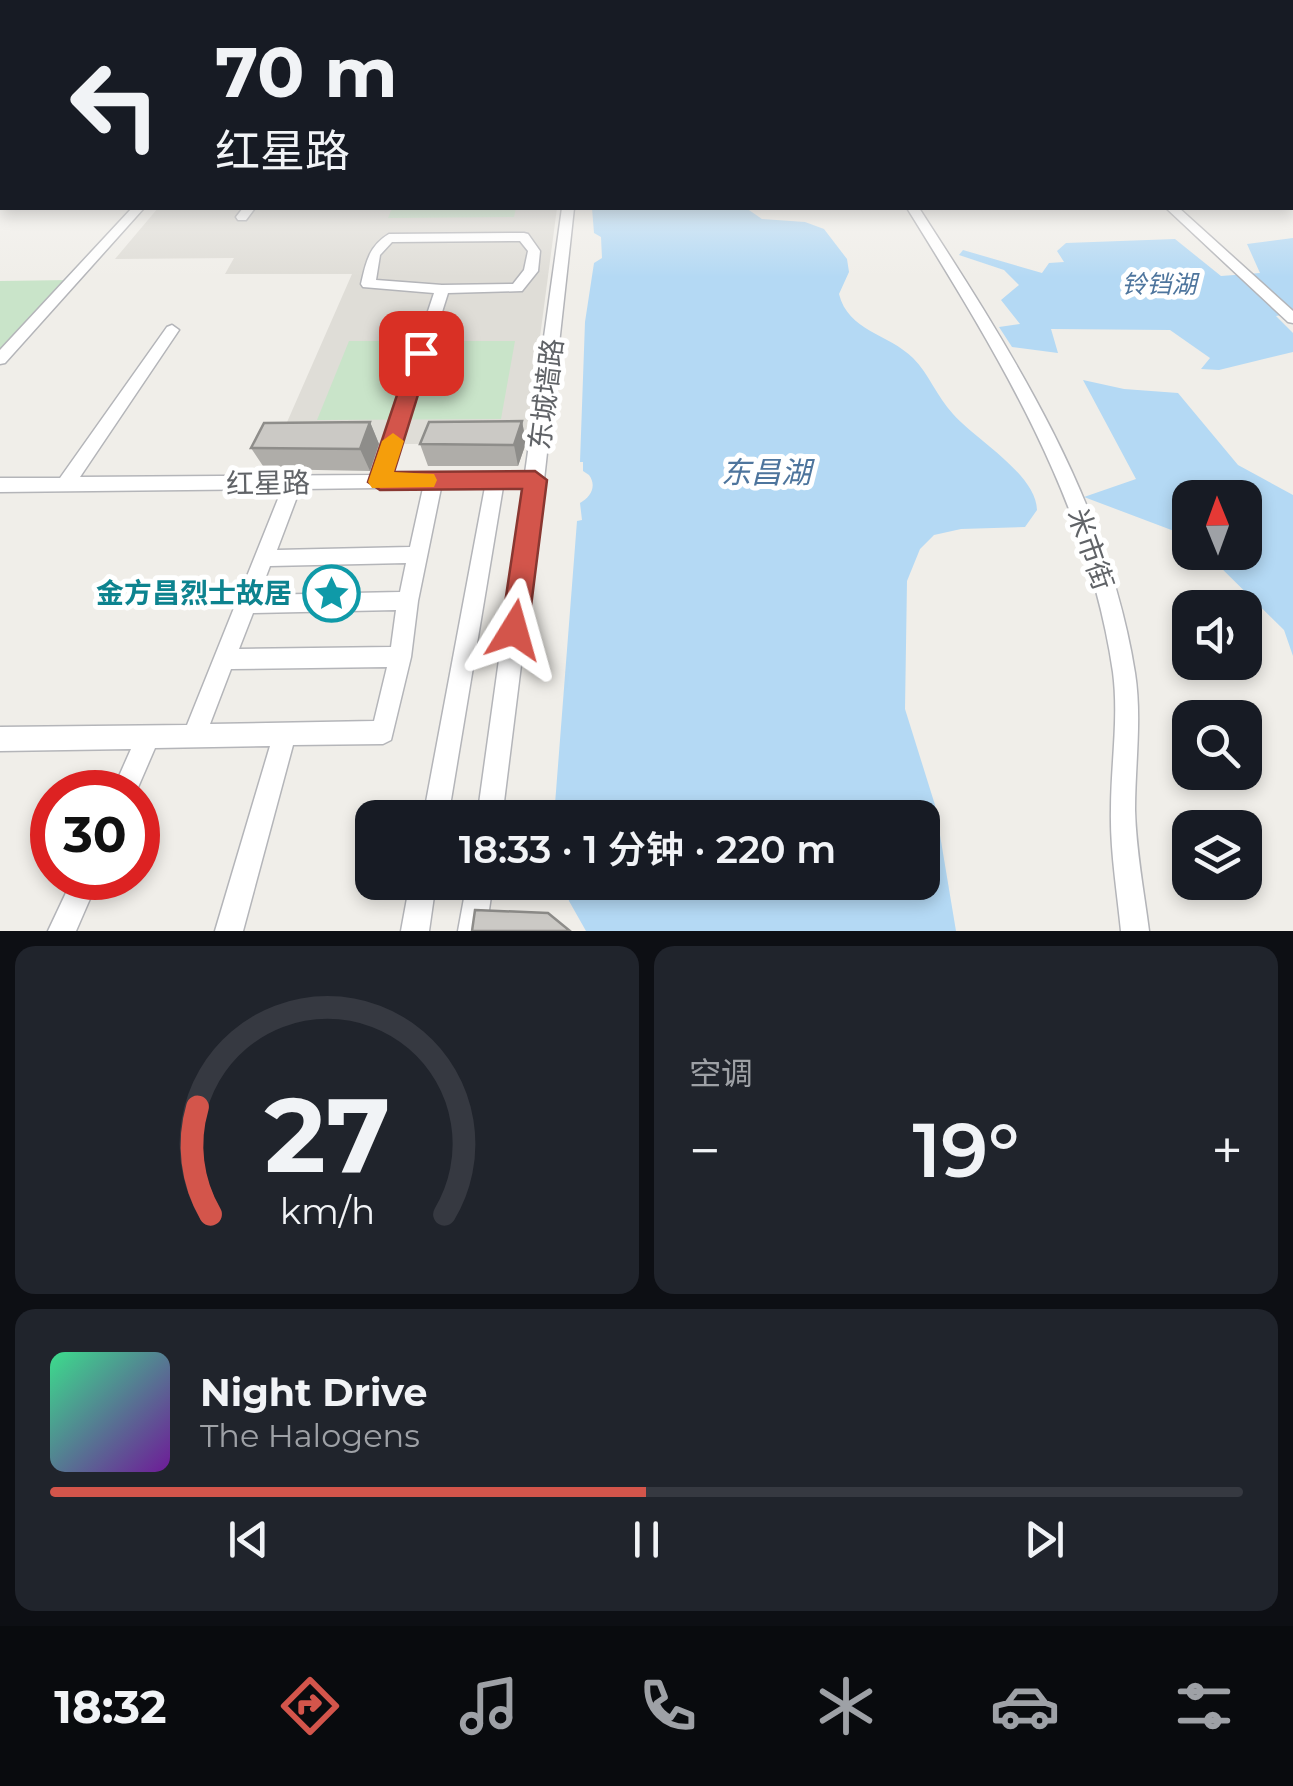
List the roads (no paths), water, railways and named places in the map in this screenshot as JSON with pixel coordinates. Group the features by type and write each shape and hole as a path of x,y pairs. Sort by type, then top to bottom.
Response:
{"street":[{"path":"0,360 136,210"},
{"name":"东城墙路","path":"491,800 568,210"},
{"name":"米市街","path":"913,210 1005,360 1070,486 1104,578 1125,676 1123,816 1135,931"},
{"path":"1174,210 1291,318"},
{"path":"389,238 524,238 534,251 531,271 517,288 442,289 368,284 374,254 389,238"},
{"path":"380,482 442,289"},
{"path":"65,485 172,330"},
{"path":"0,739 383,732 434,480"},
{"path":"438,800 495,480"},
{"name":"红星路","path":"0,485 535,480"},
{"path":"194,736 242,604 293,483"},
{"path":"264,558 418,555"},
{"path":"242,604 408,601"},
{"path":"224,659 400,657"},
{"path":"229,931 285,734"},
{"path":"133,770 148,736"},
{"path":"62,931 76,900"},
{"path":"414,931 420,900"},
{"path":"472,931 477,900"}],"water":[{"name":"东昌湖","path":"592,210 749,210 762,219 805,222 824,229 847,259 849,272 839,294 851,316 913,358 953,414 1027,483 1037,510 1025,527 961,529 934,535 920,549 907,581 905,709 933,800 555,800 577,521 582,520 580,503 593,487 580,462 585,322 594,263 602,258 601,237 594,233"},
{"name":"铃铛湖","path":"1293,238 1293,313 1276,316 1293,333 1293,352 1219,370 1201,369 1210,358 1170,330 1051,329 1058,353 1012,347 999,327 1020,324 1001,300 1019,285 1004,270 959,255 963,250 1042,273 1049,263 1064,262 1057,251 1066,243 1175,239 1221,276 1260,273 1247,244"},
{"path":"1083,380 1124,389 1178,393 1238,465 1293,495 1293,656 1284,630 1262,608 1262,590 1243,590 1223,570 1262,570 1262,480 1172,480 1172,530 1084,497 1136,479"},
{"name":"东昌湖","path":"940,835 956,931 586,931 569,901 940,900"}],"place":[{"name":"金方昌烈士故居","path":"331,593"}]}
